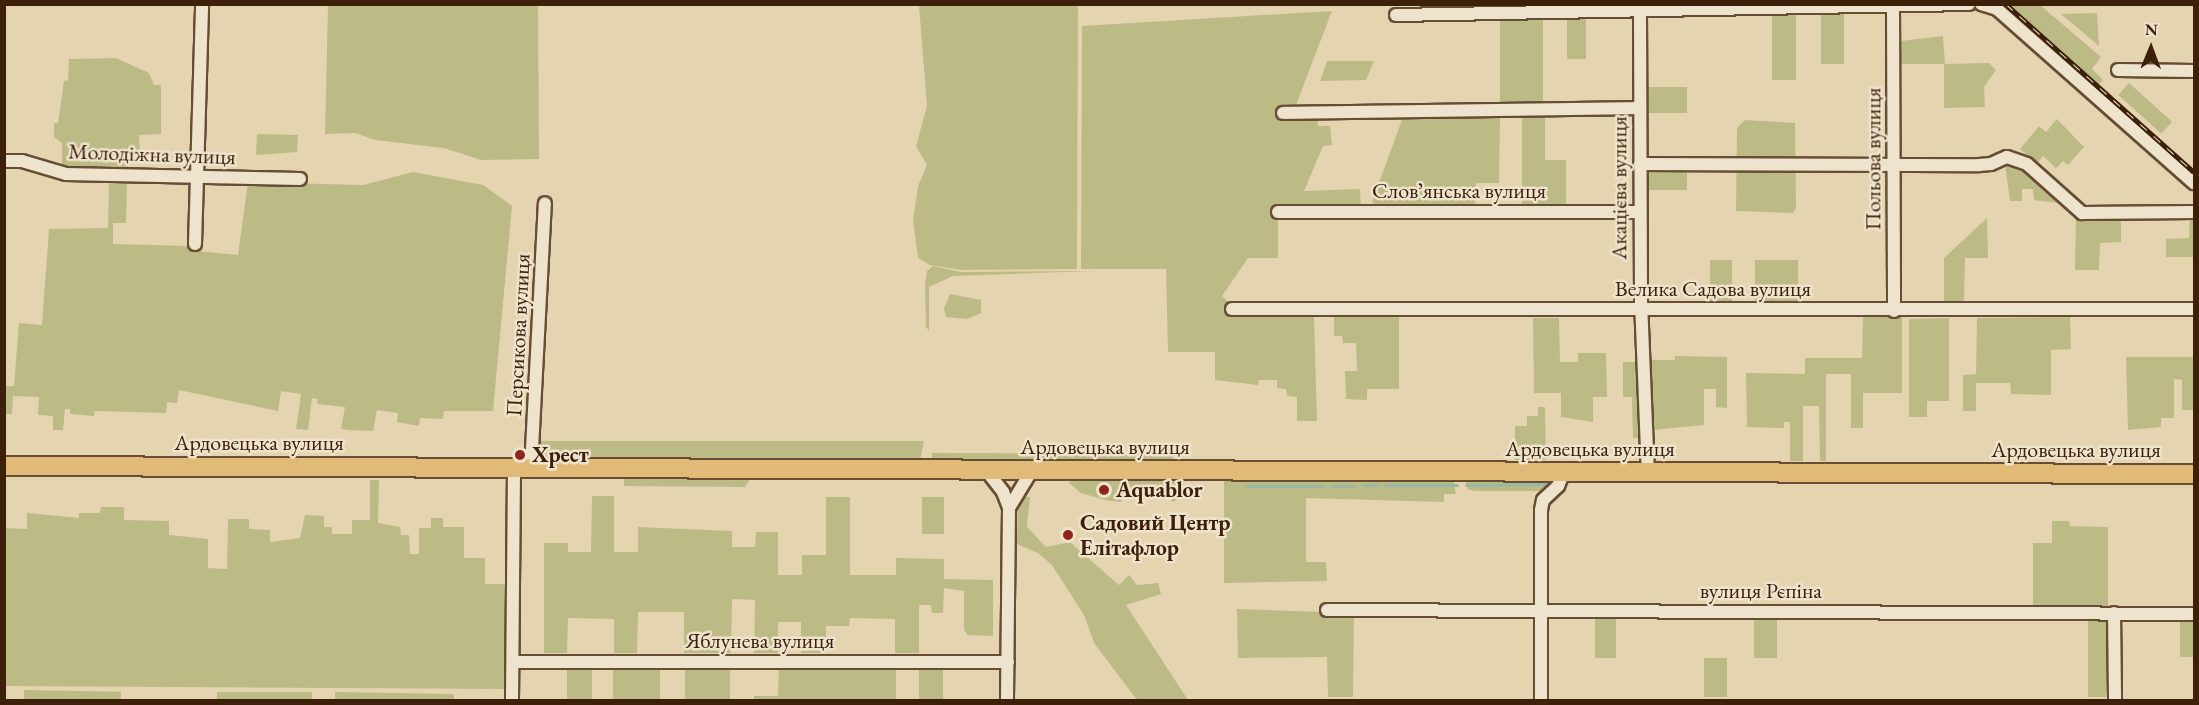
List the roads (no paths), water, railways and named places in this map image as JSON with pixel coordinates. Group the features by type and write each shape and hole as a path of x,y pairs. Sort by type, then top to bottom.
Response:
{"highway":[{"name":"Ардовецька вулиця","path":"4,466 2194,474"}],"street":[{"path":"195,244 202,4"},
{"path":"1396,15 1969,4"},
{"path":"1981,4 1997,9 2194,183"},
{"name":"Польова вулиця","path":"1893,6 1894,310"},
{"name":"Акацієва вулиця","path":"1640,10 1640,212 1648,473"},
{"path":"2118,70 2194,71"},
{"path":"1283,113 1639,108"},
{"path":"1640,164 1991,164 2007,157 2027,164 2082,213 2194,212"},
{"name":"Молодіжна вулиця","path":"4,161 22,161 66,174 300,179"},
{"name":"Персикова вулиця","path":"523,468 545,203"},
{"name":"Словʼянська вулиця","path":"1278,212 1640,212"},
{"name":"Велика Садова вулиця","path":"1232,309 2194,309"},
{"path":"512,700 523,468"},
{"name":"Ардовецька вулиця","path":"986,470 1003,492 1009,508 1001,662 1007,700"},
{"path":"1009,508 1032,470"},
{"path":"1541,700 1542,505 1564,472"},
{"name":"вулиця Рєпіна","path":"1328,610 2194,614"},
{"path":"2114,613 2115,700"},
{"name":"Яблунева вулиця","path":"513,662 1001,662"}],"waterway":[{"path":"1466,485 1546,484"},
{"path":"1363,485 1376,485"},
{"path":"1386,485 1457,485"},
{"path":"1247,486 1323,486"},
{"path":"1332,486 1354,486"}],"railway":[{"path":"2006,4 2194,172"}],"place":[{"name":"Хрест","path":"520,455"},
{"name":"Aquablor","path":"1104,490"},
{"name":"Садовий Центр Елітафлор","path":"1068,535"}]}
